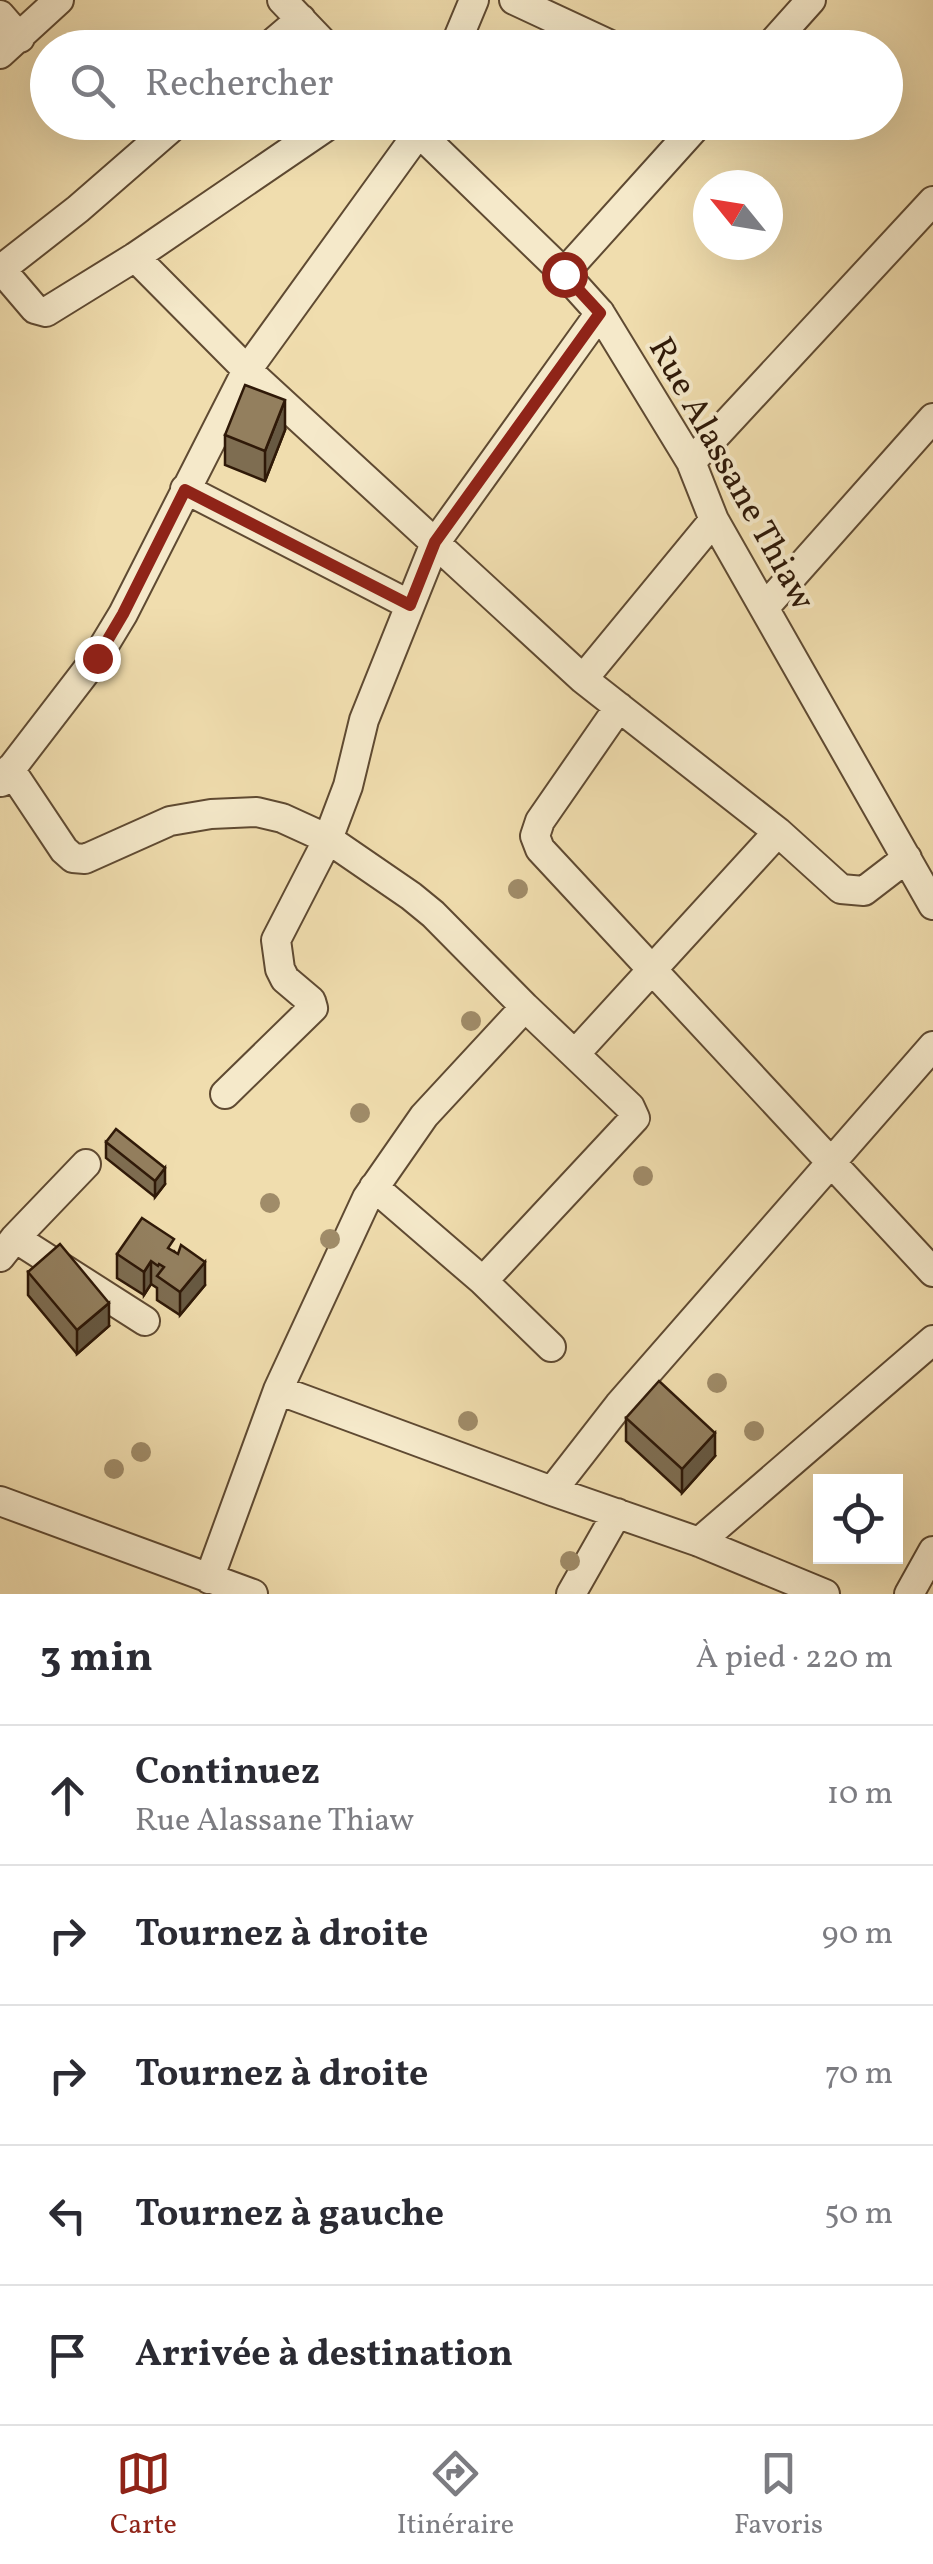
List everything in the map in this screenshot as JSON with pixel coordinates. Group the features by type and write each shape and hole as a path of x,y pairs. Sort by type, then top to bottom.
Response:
{"street":[{"path":"0,14 10,46 59,0"},
{"path":"462,30 474,0"},
{"path":"514,0 578,30"},
{"path":"784,30 811,0"},
{"path":"291,10 310,30"},
{"path":"157,140 78,209 0,269 35,309 46,312 135,257 307,140"},
{"path":"407,140 248,370 97,658 5,776 73,858 85,858 170,821 211,814 257,812 282,818 328,839 433,914 630,1108 635,1118 483,1281"},
{"name":"Rue Alassane Thiaw","path":"431,140 600,313 692,462 714,520 933,905"},
{"path":"564,274 684,140"},
{"path":"692,462 933,201"},
{"path":"135,257 248,370 583,678 778,832 841,890 864,890 906,858"},
{"path":"226,1094 313,1008 312,1001 285,979 276,940 328,839 348,786 364,720 435,542 600,313"},
{"path":"764,608 933,418"},
{"path":"185,490 410,605"},
{"path":"583,678 714,520"},
{"path":"619,707 540,821 534,836 540,849 933,1272"},
{"path":"575,1054 778,832"},
{"path":"209,1579 278,1390 367,1198 424,1116 524,1007"},
{"path":"552,1491 619,1406 933,1046"},
{"path":"86,1164 8,1247 146,1321"},
{"path":"374,1187 552,1347"},
{"path":"699,1542 933,1340"},
{"path":"278,1390 699,1542 825,1594"},
{"path":"0,1501 254,1594"},
{"path":"571,1594 617,1513"},
{"path":"910,1594 932,1551"},
{"path":"166,1594 179,1568"}],"building":[{"path":"245,385 285,400 265,451 225,435"},
{"path":"116,1129 165,1168 155,1181 106,1142"},
{"path":"142,1218 174,1239 168,1248 178,1254 181,1245 205,1262 180,1292 157,1276 164,1267 151,1261 144,1272 117,1254"},
{"path":"60,1244 109,1303 77,1330 28,1272"},
{"path":"659,1381 715,1433 682,1469 626,1418"}],"route":[{"path":"97,658 185,490 410,605 435,542 600,313 564,274"}]}
